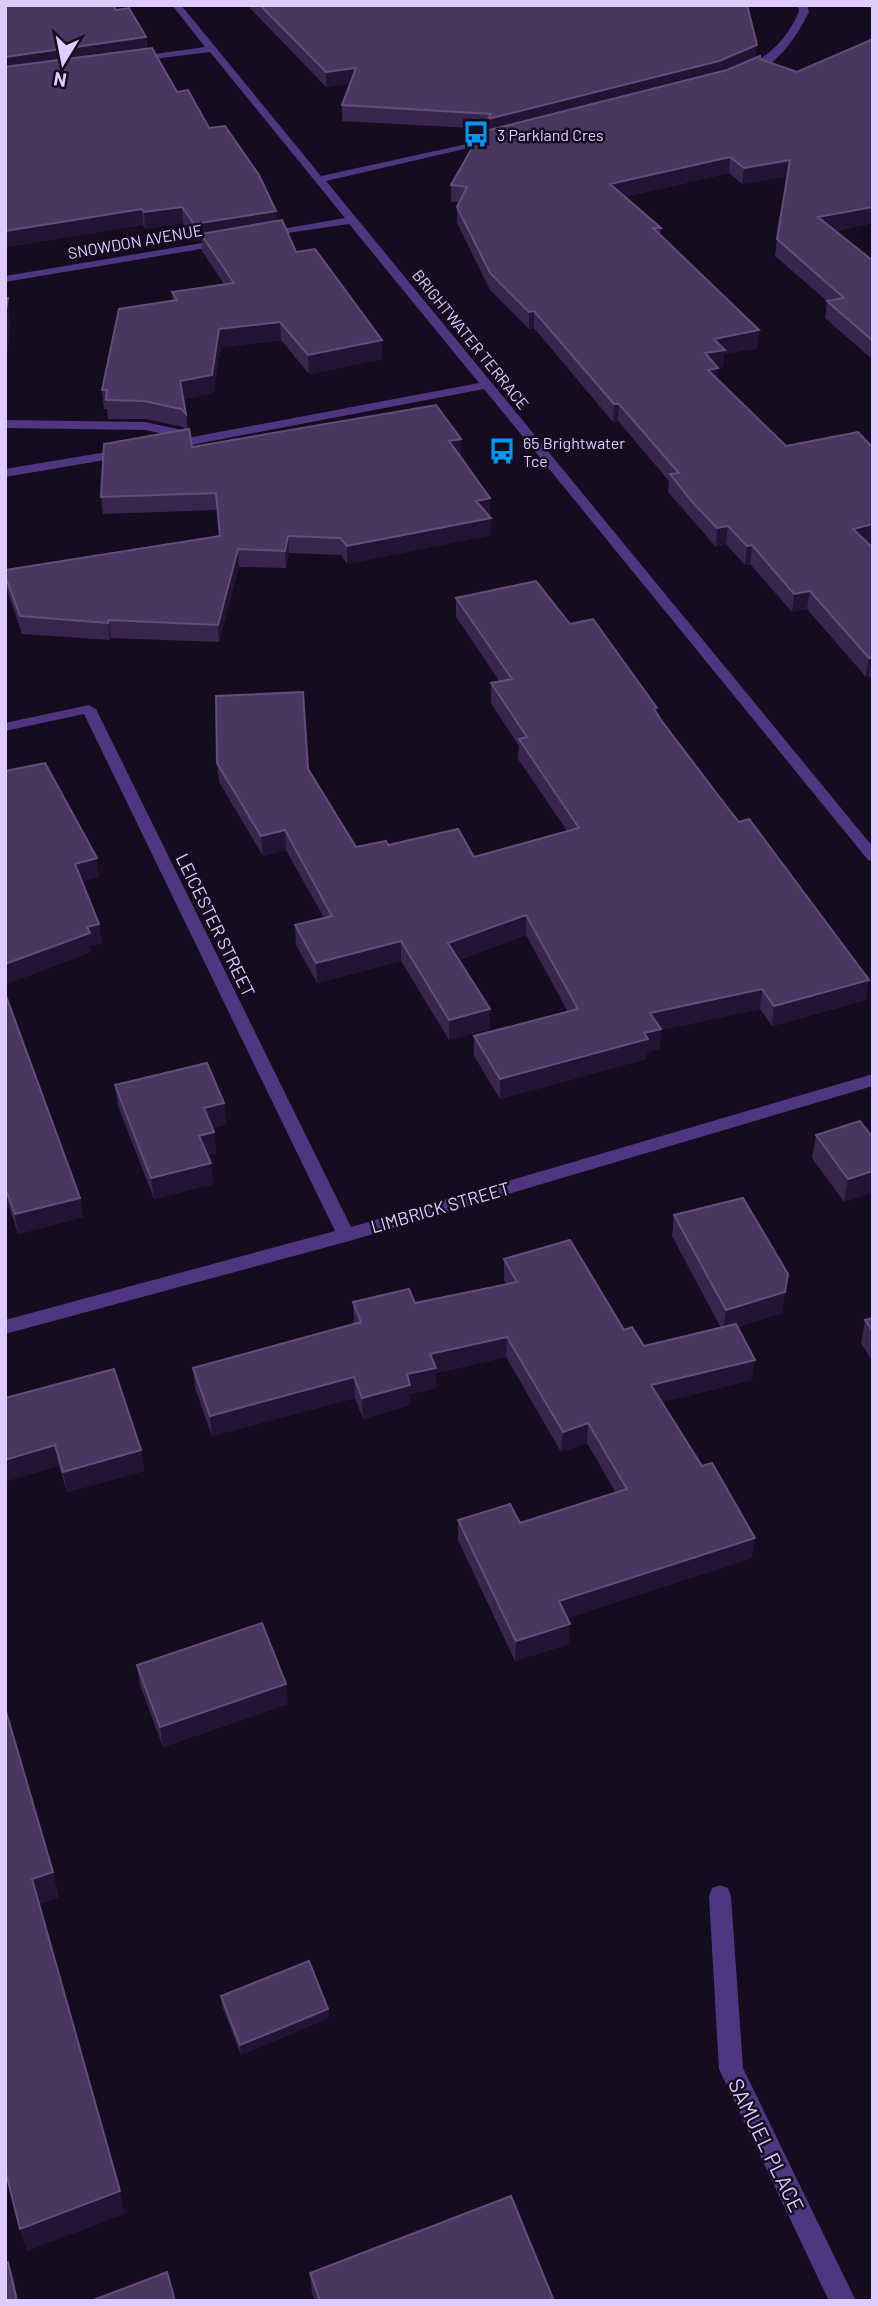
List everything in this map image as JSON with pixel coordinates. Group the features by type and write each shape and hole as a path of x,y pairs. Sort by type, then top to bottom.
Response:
{"street":[{"name":"BRIGHTWATER TERRACE","path":"176,5 873,857"},
{"path":"735,76 772,59 793,36 804,12 802,5"},
{"path":"126,61 211,48"},
{"path":"318,180 500,137"},
{"path":"249,238 352,220"},
{"name":"SNOWDON AVENUE","path":"5,279 235,240"},
{"path":"158,447 486,385"},
{"path":"5,424 145,426 178,433 184,442"},
{"path":"5,473 132,452"},
{"name":"LEICESTER STREET","path":"5,727 89,709 346,1235"},
{"name":"LIMBRICK STREET","path":"5,1327 346,1235 873,1080"},
{"name":"SAMUEL PLACE","path":"720,1896 731,2069 843,2301"}],"building":[{"path":"5,5 113,5 116,10 129,8 146,37 5,57"},
{"path":"260,5 747,5 757,45 719,61 488,119 491,114 342,105 356,68 326,72"},
{"path":"873,39 873,207 818,217 873,261 873,341 827,301 844,298 777,239 790,160 744,168 730,157 610,184 661,228 653,228 759,330 714,339 725,350 705,353 718,368 708,370 786,446 858,432 873,448 873,524 853,529 873,548 873,658 869,658 810,591 794,594 752,545 747,546 728,526 717,528 694,504 670,474 679,473 619,404 614,404 534,311 529,312 490,273 457,207 467,187 451,185 481,132 727,70 760,56 760,59 797,72"},
{"path":"152,48 177,92 188,90 209,128 225,126 259,175 276,211 194,224 182,207 144,212 142,209 5,231 5,67"},
{"path":"282,220 296,252 315,249 382,340 308,355 280,322 219,329 212,375 180,381 186,414 181,409 144,401 106,400 107,390 102,390 119,309 177,300 172,292 234,283 201,234"},
{"path":"436,405 461,439 449,441 490,498 476,501 491,518 347,546 340,538 288,536 285,551 238,549 218,625 109,620 108,623 20,616 5,570 220,536 216,493 101,497 104,444 189,429 192,447"},
{"path":"536,581 570,624 593,619 657,708 654,709 661,720 727,807 739,822 749,819 869,980 774,1006 762,989 650,1013 661,1029 644,1033 648,1039 500,1079 474,1036 578,1009 526,915 448,943 490,1009 449,1020 401,941 316,963 295,925 332,916 285,830 261,836 217,763 216,696 303,692 308,769 356,847 386,841 388,845 458,829 474,857 579,828 519,739 527,737 491,683 512,679 456,598"},
{"path":"45,763 97,858 75,864 99,924 87,927 90,933 5,964 5,771"},
{"path":"5,993 80,1198 15,1214 5,1187"},
{"path":"207,1063 224,1103 204,1108 214,1132 199,1136 211,1163 151,1178 115,1085"},
{"path":"860,1121 873,1138 873,1171 848,1179 816,1135"},
{"path":"743,1198 788,1274 785,1292 726,1310 674,1215"},
{"path":"570,1240 624,1330 632,1327 644,1346 736,1324 755,1360 651,1385 702,1466 712,1463 755,1538 559,1601 570,1624 516,1641 458,1520 510,1504 520,1523 627,1489 588,1423 563,1432 507,1337 430,1354 436,1368 407,1374 410,1385 362,1398 354,1377 210,1416 193,1368 361,1322 353,1302 409,1289 415,1303 517,1282 504,1259"},
{"path":"873,1318 873,1332 865,1320"},
{"path":"114,1369 141,1450 63,1472 55,1445 5,1460 5,1398"},
{"path":"262,1623 286,1684 160,1727 137,1665"},
{"path":"5,1708 53,1872 32,1879 120,2191 20,2229 5,2169"},
{"path":"309,1961 328,2009 240,2045 221,1996"},
{"path":"511,2196 554,2301 320,2301 310,2273"},
{"path":"8,2262 17,2301 5,2301 5,2263"},
{"path":"167,2272 175,2301 91,2301"}],"place":[{"name":"3 Parkland Cres","path":"476,134"},
{"name":"65 Brightwater Tce","path":"502,451"}]}
